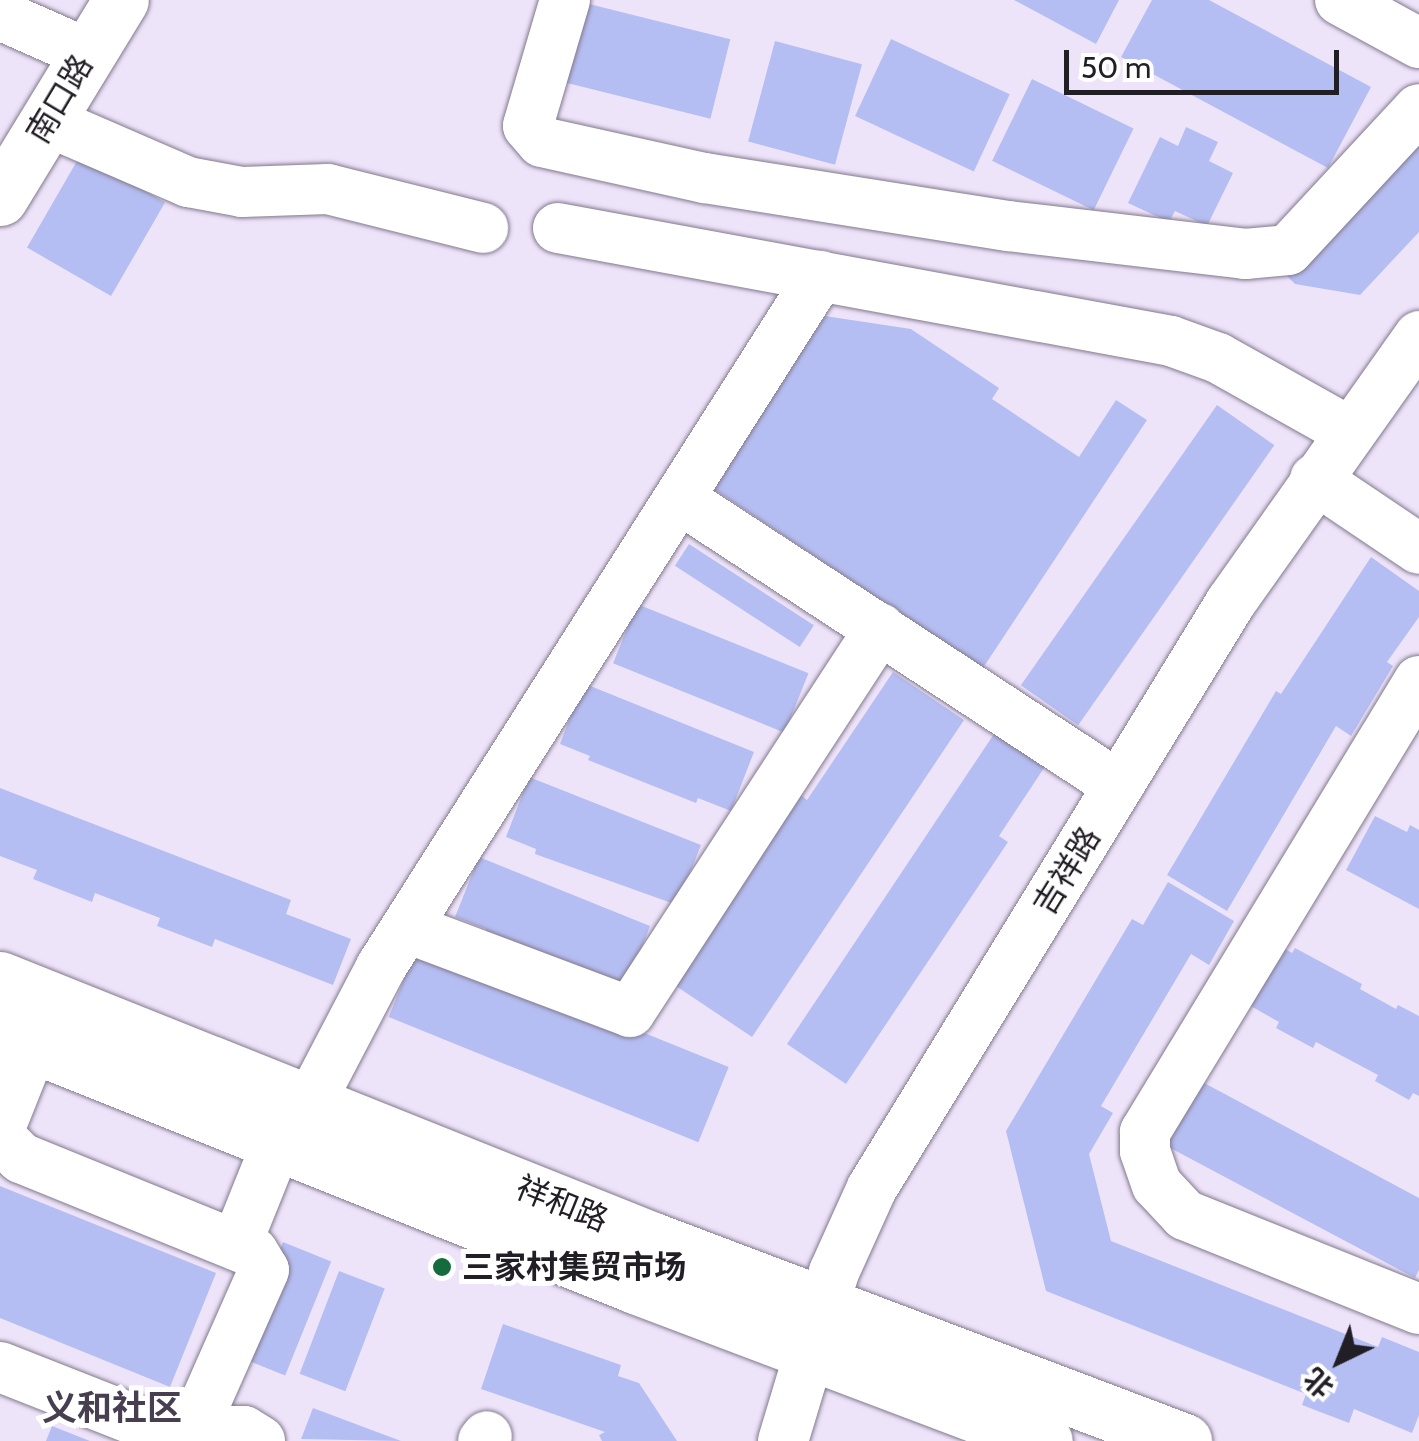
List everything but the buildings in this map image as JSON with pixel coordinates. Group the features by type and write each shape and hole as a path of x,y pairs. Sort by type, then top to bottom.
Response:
{"main road":[{"name":"南口路","path":"0,198 120,0"},
{"name":"祥和路","path":"0,978 294,1123"},
{"name":"祥和路","path":"16,1038 294,1123 816,1328 1184,1441"},
{"name":"祥和路","path":"816,1328 1045,1441"}],"street":[{"path":"565,0 528,126 542,142 706,178 1008,226 1245,254 1288,250 1419,109"},
{"path":"1340,0 1419,43"},
{"path":"14,20 81,65"},
{"path":"47,121 188,182 242,192 328,189 482,228"},
{"path":"558,228 1170,341 1218,358 1348,431"},
{"path":"236,1245 294,1123 381,968 820,276"},
{"name":"吉祥路","path":"783,1441 816,1328 872,1188 1231,602 1314,479 1419,336"},
{"path":"1314,479 1419,549"},
{"path":"680,499 1119,786"},
{"path":"408,928 630,1012 880,628"},
{"path":"1419,681 1145,1132 1145,1150 1157,1185 1186,1215 1419,1309"},
{"path":"0,1367 178,1438 192,1435 264,1270 253,1252 20,1158 2,1139 0,1128 16,1038"},
{"path":"216,1441 228,1431 244,1431 260,1441"}],"place":[{"name":"三家村集贸市场","path":"442,1267"}],"district":[{"name":"义和社区","path":"112,1408"}]}
